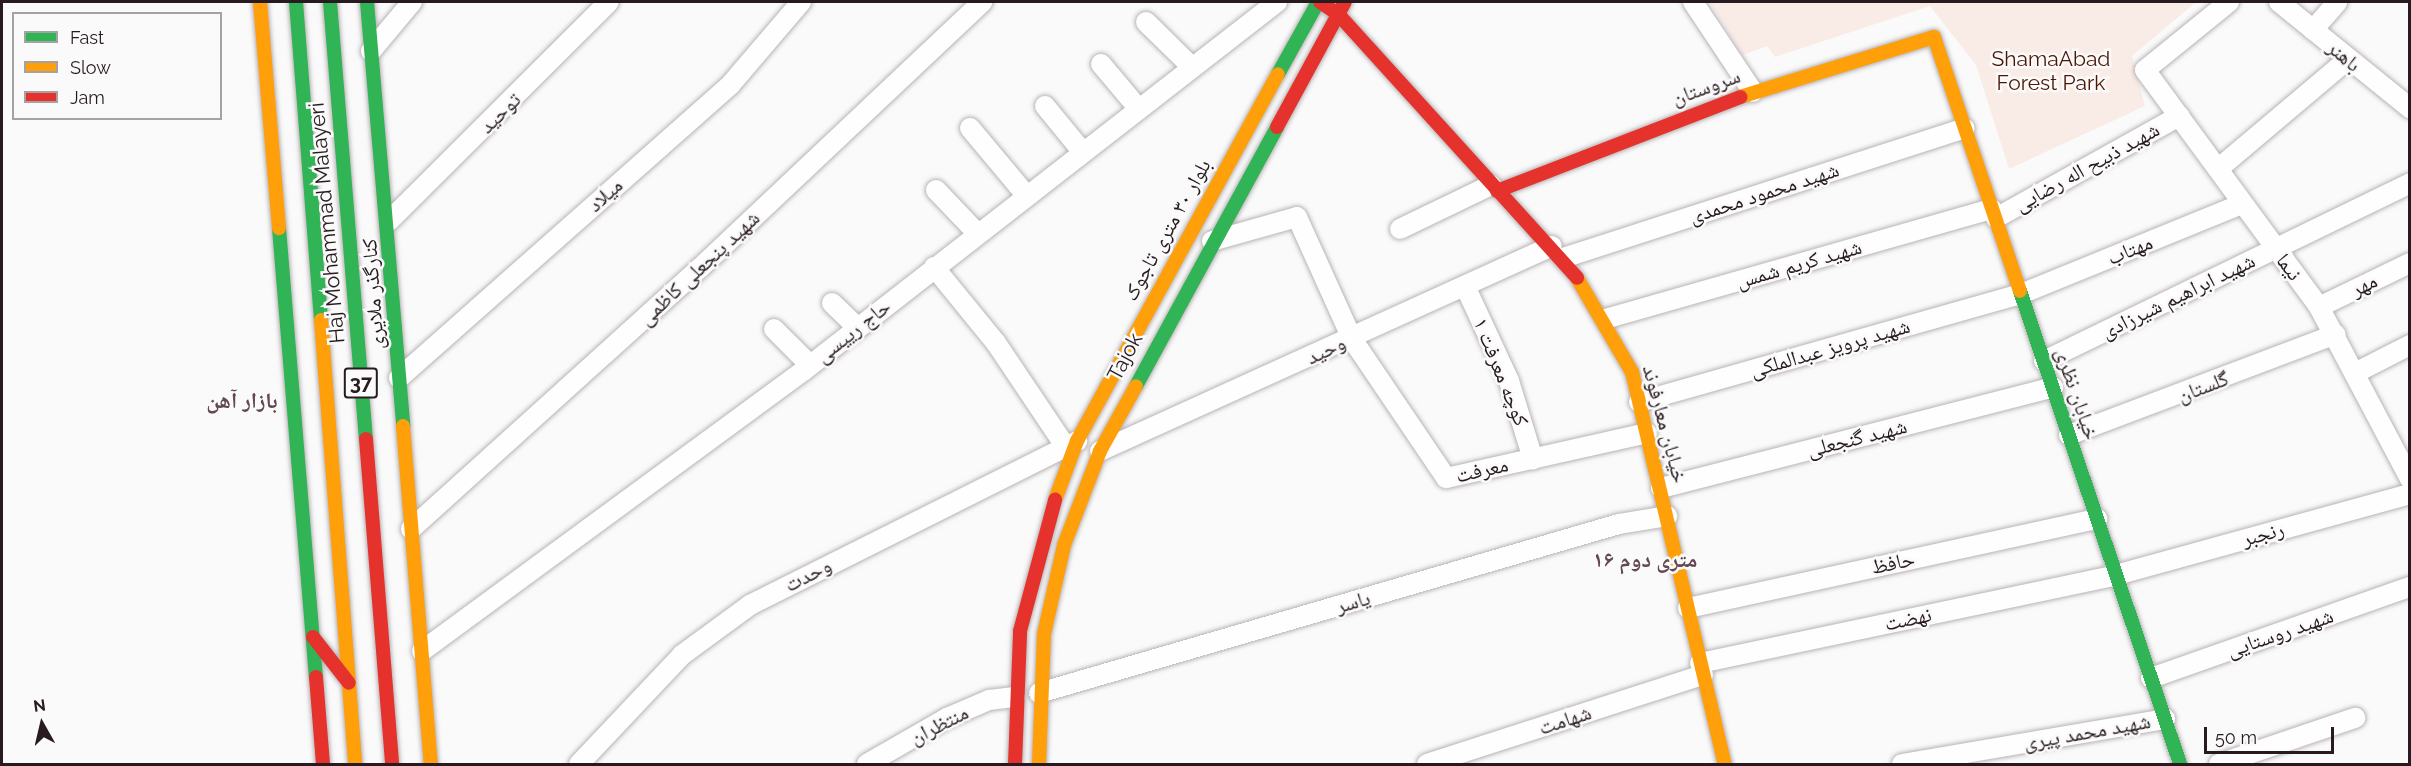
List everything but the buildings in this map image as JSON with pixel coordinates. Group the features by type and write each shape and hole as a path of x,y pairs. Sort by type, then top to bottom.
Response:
{"main road":[{"path":"260,2 323,765"},
{"name":"Haj Mohammad Malayeri","path":"296,2 355,765"},
{"name":"Haj Mohammad Malayeri","path":"330,2 392,765"},
{"name":"کنارگذر ملایری","path":"367,2 389,221 399,378 431,765"},
{"name":"خیابان معارفوند","path":"1319,2 1338,14 1494,188 1557,252 1605,319 1632,372 1725,765"},
{"name":"بلوار ۳۰ متری تاجوک","path":"1014,765 1015,697 1020,631 1041,538 1072,444 1319,2"},
{"name":"Tajok","path":"1039,765 1039,693 1044,634 1064,545 1100,451 1212,241 1345,2"},
{"name":"سروستان","path":"1494,188 1753,92 1934,37"},
{"name":"خیابان نظری","path":"1934,37 2180,765"},
{"path":"313,637 349,683"}],"street":[{"path":"371,51 412,2"},
{"name":"توحید","path":"389,221 609,2"},
{"name":"میلاد","path":"399,378 731,84 801,2"},
{"name":"شهید پنجعلی کاظمی","path":"411,529 700,268 982,2"},
{"name":"حاج رییسی","path":"422,651 810,366 1082,151 1277,2"},
{"path":"1693,2 1753,92"},
{"name":"نیما","path":"2229,2 2145,70 2218,169 2239,205 2276,248 2336,334 2409,479"},
{"name":"باهنر","path":"2279,2 2348,59 2408,103"},
{"path":"2313,30 2337,2"},
{"path":"1146,22 1192,67"},
{"path":"2218,169 2348,59"},
{"path":"1101,64 1138,108"},
{"path":"1045,106 1082,151"},
{"name":"شهید ذبیح اله رضایی","path":"1994,214 2179,116"},
{"path":"970,128 1026,195"},
{"name":"شهید محمود محمدی","path":"1557,252 1965,128"},
{"name":"شهید ابراهیم شیرزادی","path":"2044,362 2409,183"},
{"path":"1400,229 1494,188"},
{"path":"936,190 977,233"},
{"name":"مهتاب","path":"2021,294 2239,205"},
{"name":"شهید کریم شمس","path":"1605,319 1994,214"},
{"path":"1212,241 1297,217 1352,339"},
{"name":"وحید","path":"1100,451 1465,286 1557,252"},
{"name":"مهر","path":"2319,308 2409,263"},
{"path":"934,267 996,343 1072,444"},
{"name":"کوچه معرفت ۱","path":"1465,286 1509,381 1533,459"},
{"name":"شهید پرویز عبدالملکی","path":"1639,402 2021,294"},
{"path":"832,303 858,328"},
{"path":"774,329 810,366"},
{"name":"گلستان","path":"2069,435 2336,334"},
{"name":"معرفت","path":"1352,339 1446,478 1647,433"},
{"path":"2355,373 2409,345"},
{"name":"شهید گنجعلی","path":"1661,488 2053,387"},
{"name":"وحدت","path":"579,765 682,655 750,605 1072,444"},
{"name":"رنجبر","path":"2116,575 2409,494"},
{"name":"یاسر","path":"1039,693 1619,524 1667,516"},
{"name":"حافظ","path":"1688,608 2097,519"},
{"name":"نهضت","path":"1702,669 2116,575"},
{"name":"شهید روستایی","path":"2151,678 2409,587"},
{"name":"شهامت","path":"1427,765 1702,669"},
{"name":"منتظران","path":"867,765 947,718 989,700 1015,697"},
{"path":"2219,765 2355,718"},
{"name":"شهید محمد پیری","path":"1902,765 2165,719"}],"green space":[{"name":"ShamaAbad Forest Park","path":"1709,2 2196,2 2132,56 2145,106 2009,169 1976,65 1930,6 1775,57 1767,46 1743,55"}],"traffic: fast":[{"path":"296,2 321,320"},
{"path":"330,2 366,439"},
{"path":"367,2 403,426"},
{"path":"1278,74 1318,2"},
{"path":"1136,386 1277,127"},
{"path":"279,228 316,677"},
{"path":"2020,291 2180,764"}],"traffic: slow":[{"path":"260,2 279,228"},
{"path":"1740,97 1934,37 2020,291"},
{"path":"1055,500 1077,441 1278,74"},
{"path":"1577,278 1632,372 1725,764"},
{"path":"321,320 355,764"},
{"path":"1039,764 1044,634 1064,545 1100,451 1136,386"},
{"path":"403,426 431,764"}],"traffic: jam":[{"path":"1320,2 1338,14 1577,278"},
{"path":"1277,127 1345,2"},
{"path":"1497,191 1740,97"},
{"path":"366,439 392,764"},
{"path":"1015,764 1020,631 1055,500"},
{"path":"313,637 349,683"},
{"path":"316,677 323,764"}],"district":[{"name":"بازار آهن","path":"242,401"},
{"name":"۱۶ متری دوم","path":"1645,560"}]}
